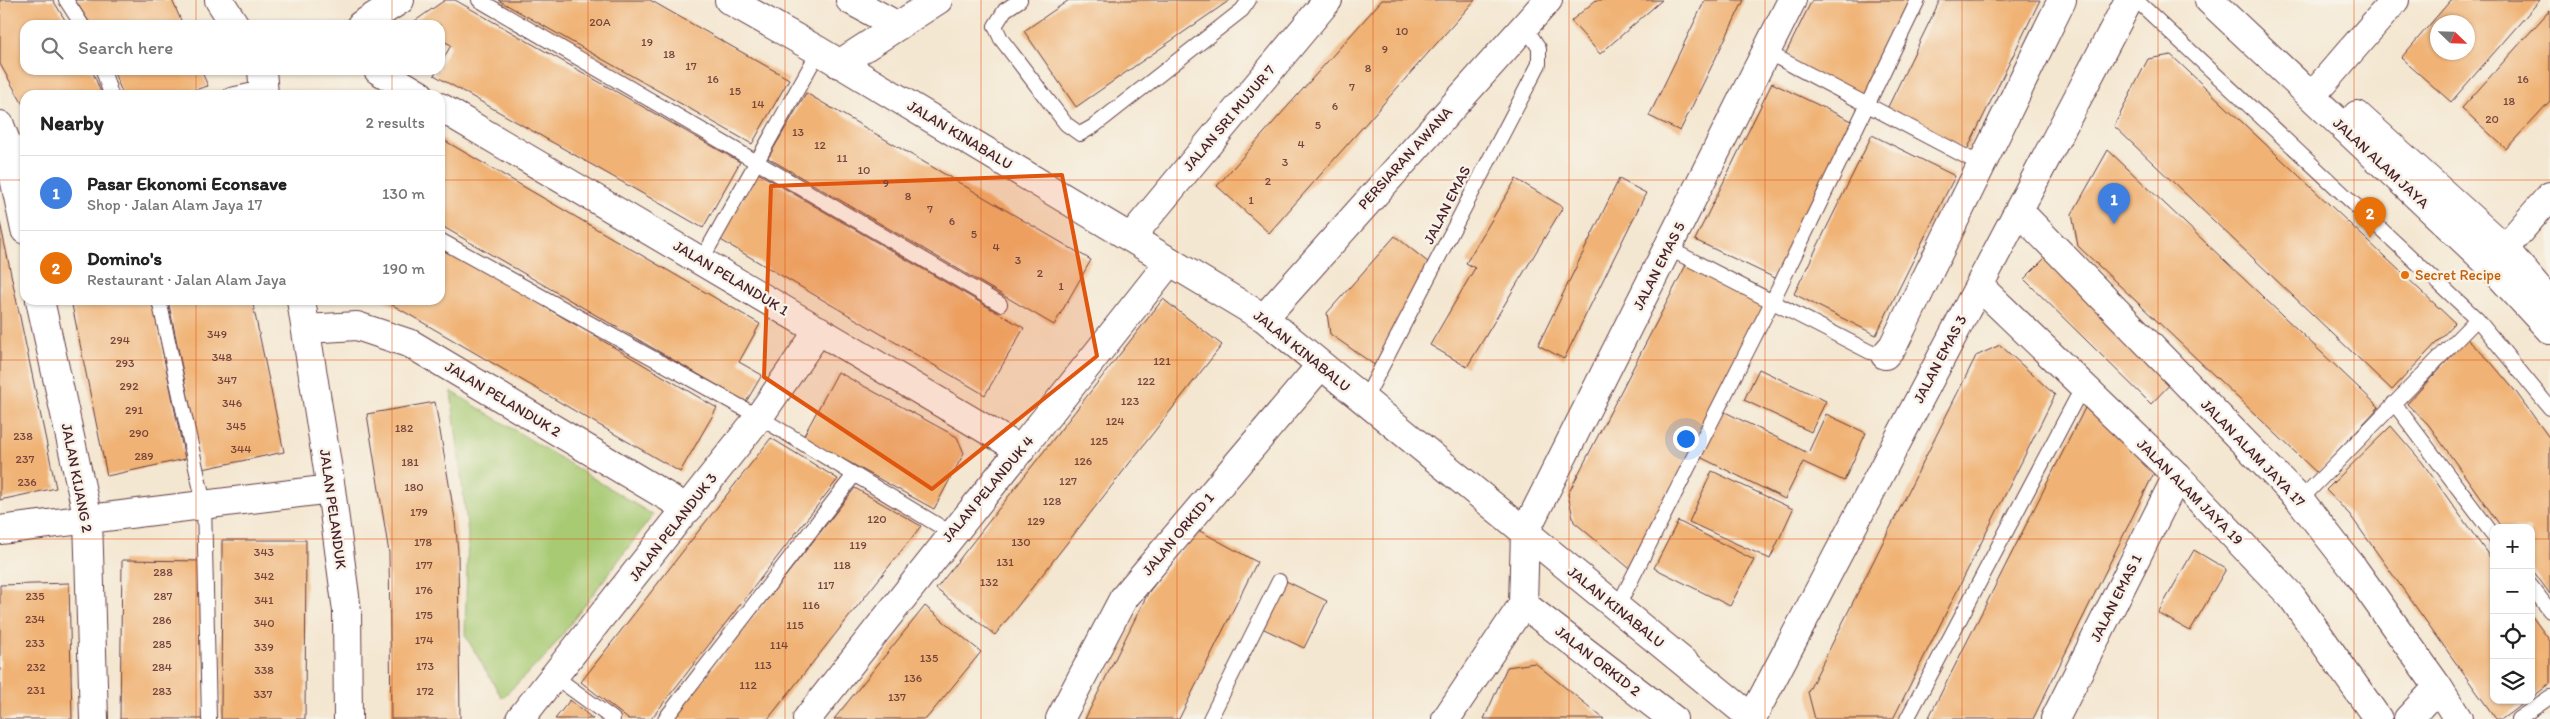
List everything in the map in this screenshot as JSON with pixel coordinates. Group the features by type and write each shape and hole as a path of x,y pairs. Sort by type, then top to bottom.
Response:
{"street":[{"path":"219,0 232,20"},
{"path":"369,20 400,0"},
{"name":"JALAN KINABALU","path":"729,0 829,57 1264,318 1752,719"},
{"path":"850,0 898,26"},
{"path":"829,57 898,26 938,0"},
{"name":"JALAN SRI MUJUR 7","path":"1131,237 1328,0"},
{"name":"PERSIARAN AWANA","path":"1264,318 1548,0"},
{"name":"JALAN EMAS 5","path":"1525,532 1792,0"},
{"path":"1885,355 1893,346 1980,164 2062,0"},
{"name":"JALAN EMAS 3","path":"1752,719 2129,0"},
{"name":"JALAN ALAM JAYA","path":"2209,0 2550,302"},
{"name":"JALAN ALAM JAYA","path":"2234,0 2497,257 2550,330"},
{"path":"2322,84 2395,0"},
{"path":"386,75 412,90"},
{"name":"JALAN PELANDUK 1","path":"445,110 1021,450"},
{"path":"9,149 20,205"},
{"path":"2497,257 2550,196"},
{"name":"JALAN ALAM JAYA 17","path":"2018,211 2300,500 2354,569 2438,687 2458,719"},
{"name":"JALAN PELANDUK 4","path":"807,719 951,534 1021,450 1170,261"},
{"name":"JALAN ALAM JAYA 19","path":"1979,286 2178,476 2292,597 2378,719"},
{"name":"JALAN KIJANG 2","path":"41,305 88,519 94,719"},
{"name":"JALAN PELANDUK","path":"302,305 331,489 347,611 348,719"},
{"name":"JALAN PELANDUK 2","path":"306,328 357,326 411,344 688,509"},
{"name":"JALAN PELANDUK 3","path":"520,719 760,417 819,330"},
{"name":"JALAN ORKID 1","path":"1060,719 1123,599 1321,365"},
{"name":"JALAN EMAS 1","path":"2055,719 2178,476"},
{"path":"0,530 331,489"},
{"path":"1446,719 1523,604 1525,532"},
{"name":"JALAN ORKID 2","path":"1523,604 1673,719"},
{"path":"2408,719 2438,687"}],"lane":[{"path":"66,0 79,20"},
{"path":"479,0 1000,304"},
{"path":"1020,0 1005,10 995,26 1066,124 1080,134 1094,126 1242,10 1249,0"},
{"path":"1618,608 1773,300 1918,0"},
{"path":"2136,0 2477,319 2550,408"},
{"name":"JALAN EMAS","path":"1364,401 1539,64 1539,48 1524,25"},
{"path":"1765,51 1866,106 1980,164"},
{"path":"701,261 757,162 829,57"},
{"path":"105,75 110,90"},
{"path":"245,90 263,84"},
{"path":"445,243 760,417 951,534"},
{"path":"1668,248 1773,300 1870,352 1885,355"},
{"path":"160,305 204,504 209,719"},
{"path":"2300,500 2477,319"},
{"path":"1907,719 2083,386"},
{"path":"2394,404 2490,531"},
{"path":"665,719 854,475"},
{"path":"1210,719 1279,581"},
{"path":"2535,591 2550,611"},
{"path":"554,676 614,719"},
{"path":"2518,719 2550,697"}],"highlighted area":[{"path":"1062,175 1097,356 932,489 764,377 771,186"}],"green space":[{"path":"451,391 653,515 546,656 502,698 465,635 468,534"}],"building":[{"path":"0,0 53,0 65,20 20,20 20,75 94,75 100,90 20,90 20,99 0,64"},
{"path":"75,0 172,0 181,20 88,20"},
{"path":"445,0 455,0 740,162 703,228 434,75 445,75 445,56 451,45 445,42 445,20 416,20"},
{"path":"498,0 650,0 789,79 752,144"},
{"path":"1069,0 1230,0 1076,107 1024,31"},
{"path":"1382,0 1475,0 1269,233 1217,186"},
{"path":"1596,0 1662,0 1600,54 1571,21"},
{"path":"1705,0 1744,0 1680,131 1649,116"},
{"path":"1812,0 1911,0 1863,98 1783,59"},
{"path":"1940,0 2040,0 1967,150 1886,111"},
{"path":"2451,0 2540,0 2451,102 2401,58 2430,24 2430,60 2475,60 2475,15 2438,15"},
{"path":"2550,10 2550,101 2506,149 2462,108"},
{"path":"2171,55 2455,323 2392,390 2114,126 2148,59"},
{"path":"115,75 203,75 208,86 194,90 121,90"},
{"path":"1772,83 1854,122 1777,279 1695,240"},
{"path":"806,93 1091,260 1054,325 768,158"},
{"path":"1872,135 1955,176 1876,335 1794,294"},
{"path":"445,141 760,324 739,362 762,375 746,402 445,228"},
{"path":"2108,150 2379,407 2317,473 2078,246 2072,214"},
{"path":"758,173 1024,328 985,395 719,239"},
{"path":"1516,179 1563,207 1467,367 1430,345 1475,268 1466,263"},
{"path":"1619,179 1646,193 1564,359 1538,345"},
{"path":"0,222 56,488 0,500"},
{"path":"1395,236 1429,263 1379,368 1330,334 1327,313"},
{"path":"445,248 717,408 680,472 393,305 445,305"},
{"path":"2049,254 2176,378 2151,404 2024,279"},
{"path":"1687,263 1767,305 1629,568 1574,522 1568,494"},
{"path":"1163,299 1222,345 995,635 936,589"},
{"path":"72,305 153,305 185,459 107,476"},
{"path":"169,305 253,305 284,452 203,469"},
{"path":"2467,339 2489,360 2516,392 2550,439 2550,594 2535,573 2535,524 2499,524 2428,424 2407,404"},
{"path":"2000,345 2055,395 1893,719 1815,719 1808,692 1976,356"},
{"path":"1759,369 1826,401 1811,432 1744,400"},
{"path":"838,372 957,437 964,453 934,509 803,437"},
{"path":"435,402 455,519 458,552 460,719 391,719 389,553 367,414"},
{"path":"2086,406 2156,469 2033,719 1928,719"},
{"path":"1723,411 1808,453 1826,414 1866,433 1844,481 1803,462 1785,499 1700,457"},
{"path":"2391,426 2422,462 2490,557 2490,704 2523,704 2502,719 2496,719 2350,515 2326,490"},
{"path":"771,438 838,479 651,719 628,719 581,682"},
{"path":"1712,471 1793,509 1770,559 1689,522"},
{"path":"855,488 921,526 768,719 673,719"},
{"path":"1678,521 1754,560 1730,606 1654,568"},
{"path":"1200,531 1257,562 1179,719 1085,719 1148,593 1179,553"},
{"path":"222,540 306,540 305,719 221,719"},
{"path":"2194,550 2226,569 2190,631 2158,613"},
{"path":"122,560 204,561 203,719 120,719"},
{"path":"1284,580 1327,601 1304,648 1262,628"},
{"path":"69,583 72,719 0,719 0,585"},
{"path":"925,606 981,652 926,719 834,719"},
{"path":"2535,620 2550,641 2550,684 2535,695"},
{"path":"1535,663 1604,719 1484,719 1507,667"},
{"path":"570,700 593,719 555,719"}],"place":[{"name":"Pasar Ekonomi Econsave","path":"2114,224"},
{"name":"Domino's","path":"2370,238"},
{"name":"Secret Recipe","path":"2405,275"}]}
